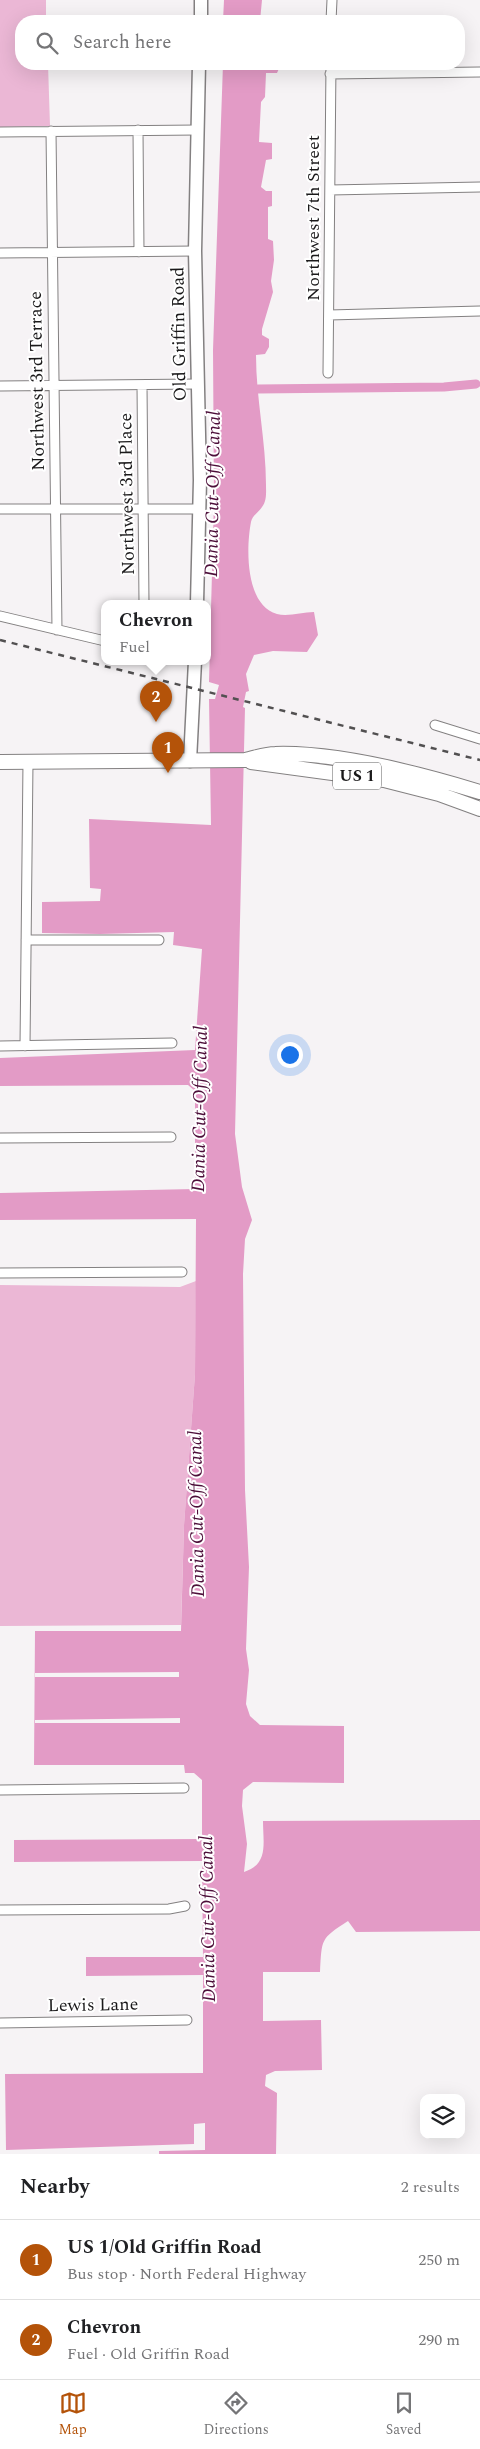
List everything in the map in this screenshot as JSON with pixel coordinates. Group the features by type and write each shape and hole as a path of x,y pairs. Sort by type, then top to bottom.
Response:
{"main road":[{"name":"US 1","path":"0,762 245,760 274,754 350,761 408,772 478,791"},
{"name":"US 1","path":"245,760 274,767 326,771 384,780 439,794 474,807"}],"street":[{"path":"201,0 201,15"},
{"path":"331,15 332,0"},
{"name":"Old Griffin Road","path":"197,600 199,509 195,251 199,70"},
{"name":"Northwest 7th Street","path":"328,373 330,70"},
{"path":"330,74 480,72"},
{"path":"138,130 139,252"},
{"path":"0,132 197,130"},
{"name":"Northwest 3rd Terrace","path":"51,131 57,630"},
{"path":"330,190 480,187"},
{"path":"0,253 195,251"},
{"path":"329,315 480,311"},
{"path":"0,386 197,384"},
{"name":"Northwest 3rd Place","path":"142,385 144,600"},
{"path":"0,509 199,509"},
{"path":"0,616 101,640"},
{"path":"190,761 191,665"},
{"path":"435,725 480,739"},
{"path":"25,1046 28,762"},
{"path":"474,807 478,791"},
{"path":"26,940 159,940"},
{"path":"0,1046 172,1043"},
{"path":"0,1138 171,1137"},
{"path":"0,1273 182,1272"},
{"path":"0,1790 184,1788"},
{"path":"0,1910 169,1909 184,1906"},
{"name":"Lewis Lane","path":"0,2023 187,2020"}],"shaded area":[{"path":"0,0 46,0 46,15 15,15 15,70 48,70 50,126 0,127"},
{"path":"196,1281 195,1374 184,1525 181,1625 0,1626 0,1285 180,1287"}],"water":[{"path":"224,0 262,0 261,15 223,15"},
{"name":"Dania Cut-Off Canal","path":"223,70 278,70 277,73 266,73 265,97 261,102 259,142 272,143 272,159 266,160 261,187 266,191 272,191 272,206 268,207 268,239 273,241 274,260 271,281 273,292 262,329 262,335 269,339 269,347 265,354 256,355 266,469 266,496 264,505 251,522 248,546 253,588 266,609 281,615 314,612 318,635 307,652 273,651 254,655 246,674 249,691 246,692 243,707 245,708 235,1134 242,1187 252,1220 245,1239 243,1274 245,1490 249,1567 246,1649 249,1670 246,1704 250,1716 260,1725 344,1726 344,1783 253,1782 243,1790 242,1806 247,1844 244,1872 258,1864 261,1858 264,1845 263,1821 480,1820 480,1931 356,1932 348,1921 327,1936 324,1941 320,1972 263,1972 263,2021 321,2020 322,2070 275,2071 266,2075 265,2086 277,2093 276,2154 159,2154 159,2151 205,2150 205,2123 194,2124 194,2144 6,2150 5,2074 203,2073 203,1975 86,1976 86,1957 203,1957 202,1861 14,1862 14,1840 202,1839 202,1780 194,1773 185,1773 184,1765 34,1765 35,1631 181,1630 184,1525 195,1374 196,1219 0,1220 0,1193 195,1189 195,1091 188,1085 0,1086 0,1058 195,1050 202,949 173,945 174,932 42,933 42,902 100,901 101,889 90,888 89,819 211,825 209,699 215,699 219,685 209,682 209,665 211,665 214,500 213,350"}],"pier":[{"path":"181,1628 181,1631 35,1631 35,1629"},
{"path":"179,1672 179,1677 35,1677 35,1673"},
{"path":"180,1718 180,1723 35,1723 35,1720"},
{"path":"34,1765 184,1765 184,1768 34,1768"}],"waterway":[{"path":"258,389 444,387 476,384"}],"railway":[{"path":"0,640 480,760"}],"place":[{"name":"Chevron","path":"156,722"},
{"name":"US 1/Old Griffin Road","path":"168,773"}]}
